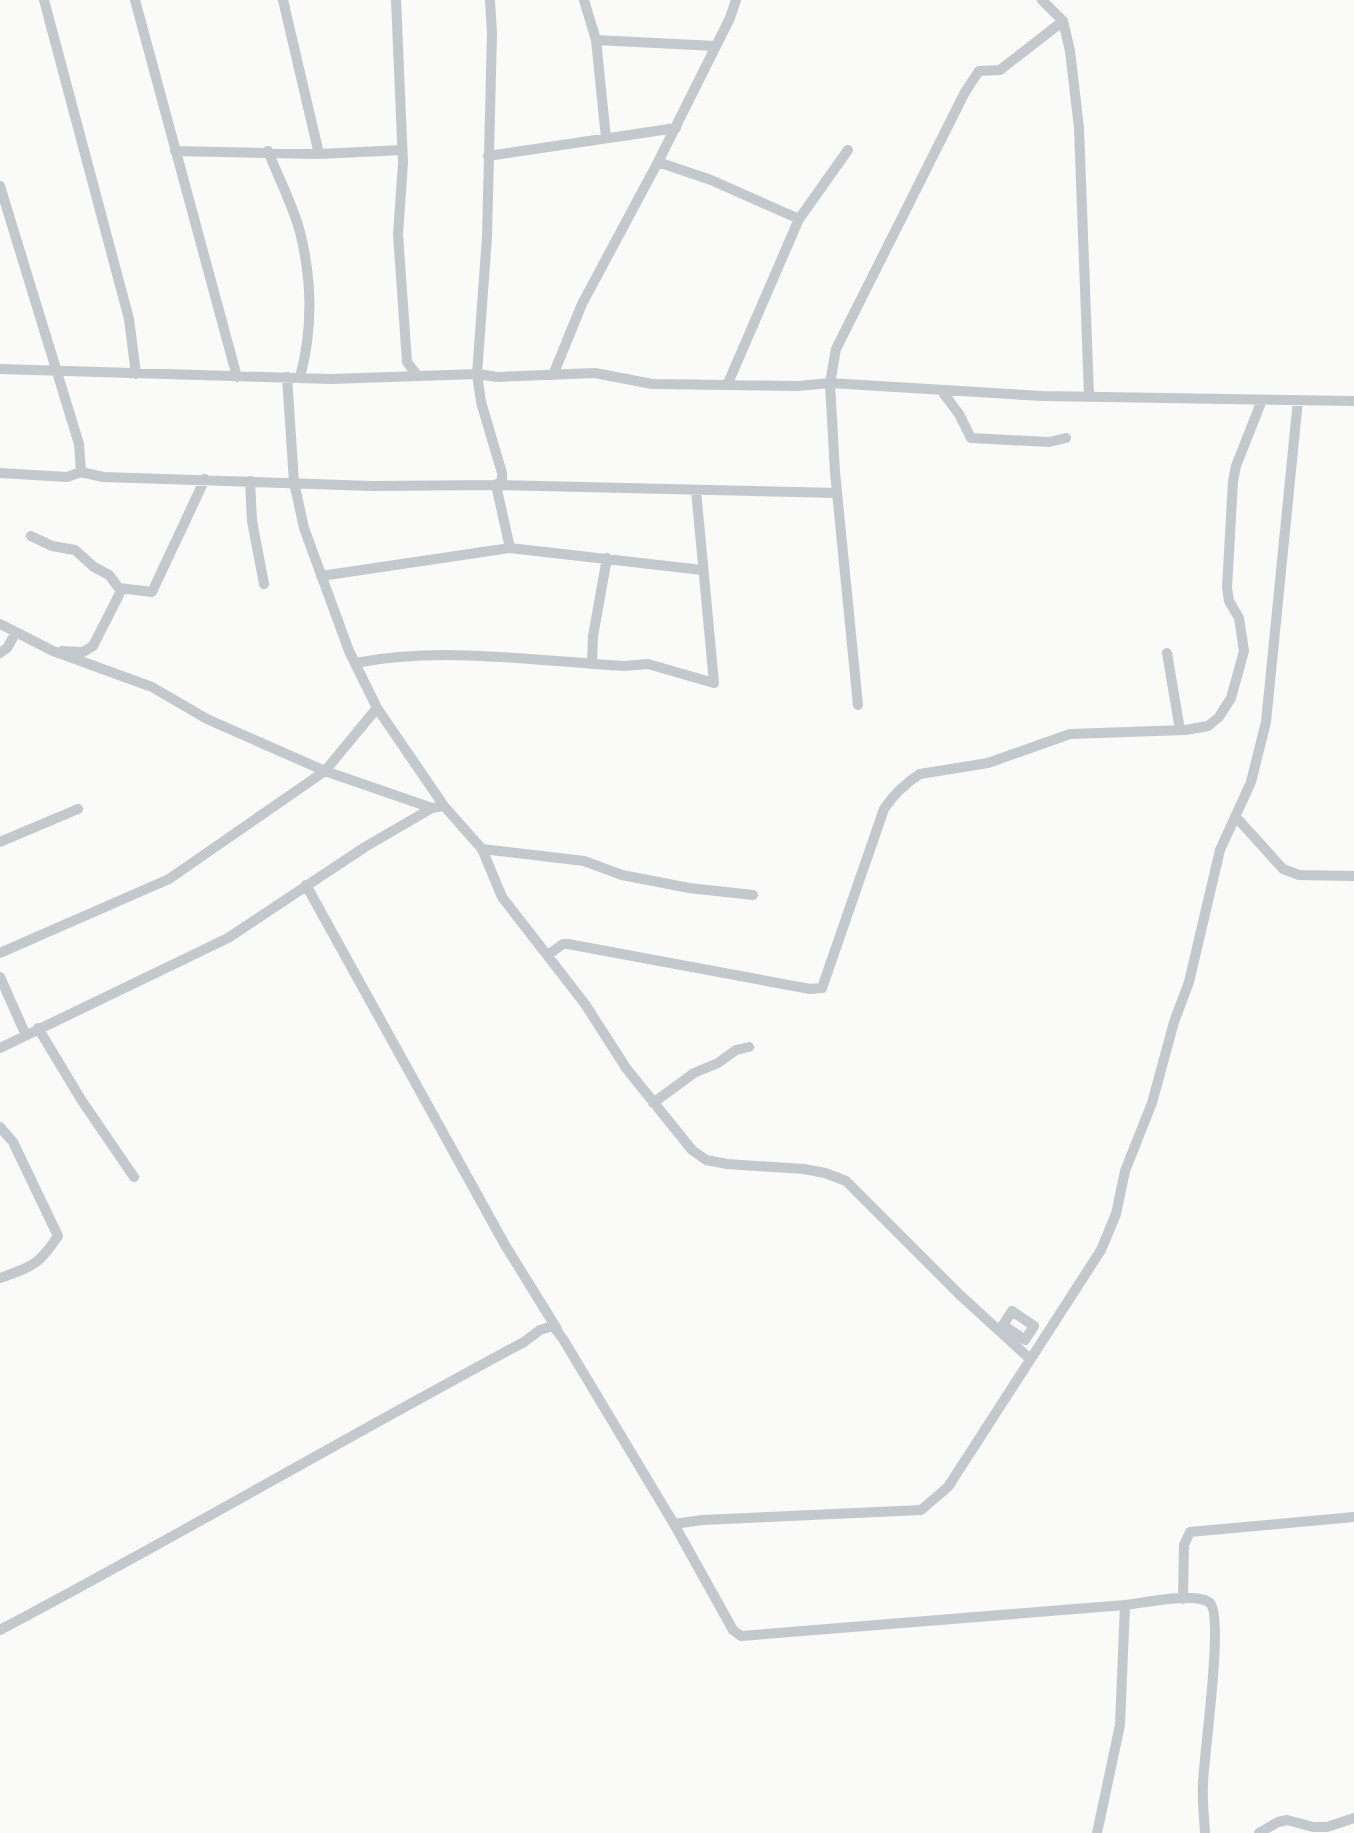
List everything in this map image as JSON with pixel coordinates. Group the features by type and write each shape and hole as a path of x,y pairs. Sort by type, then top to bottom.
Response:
{"street":[{"path":"44,0 129,320 136,374"},
{"path":"135,0 237,377"},
{"path":"283,0 320,154"},
{"path":"396,0 402,150 398,234 407,362 417,375"},
{"path":"490,0 492,33 484,296 477,374 481,402 502,473 502,480 496,485"},
{"path":"584,0 596,40 606,138"},
{"path":"553,375 582,304 676,128 736,0"},
{"path":"1042,0 1063,21 1070,51 1079,128 1089,395"},
{"path":"858,705 837,493 830,383 836,349 975,76 982,69 1000,70 1063,21"},
{"path":"596,40 716,46"},
{"path":"488,156 676,128"},
{"path":"175,151 268,151 320,154 402,150"},
{"path":"728,384 799,219 848,150"},
{"path":"268,151 300,231 309,284 308,345 300,377"},
{"path":"658,162 711,180 799,219"},
{"path":"0,186 79,444 81,472"},
{"path":"399,376 407,362"},
{"path":"0,369 55,369 237,377 477,374 498,377 595,373 652,384 798,386 830,383 1042,396 1354,401"},
{"path":"287,377 294,482 304,528 355,663 377,708 444,806 482,849 502,897 549,954 676,1134 706,1160 727,1164 804,1169 825,1173 846,1181 960,1295 1030,1359"},
{"path":"941,390 959,414 971,438 1049,442 1066,438"},
{"path":"549,954 563,944 568,944 810,989 822,988 884,809 895,792 908,781 920,774 1009,756 1070,734 1180,730 1208,726 1220,717 1231,698 1244,651 1239,618 1229,601 1227,588 1233,481 1236,466 1262,400"},
{"path":"674,1524 702,1520 921,1510 948,1487 1013,1390 1030,1359 1101,1250 1116,1214 1125,1170 1152,1103 1174,1022 1189,982 1220,850 1251,782 1266,722 1298,400"},
{"path":"0,473 67,477 81,472 103,477 372,486 496,485 837,493"},
{"path":"119,588 152,592 205,479"},
{"path":"250,481 252,521 264,584"},
{"path":"496,485 510,548"},
{"path":"355,663 389,656 432,654 624,666 648,664 714,683 696,490"},
{"path":"31,536 52,546 75,550 94,567 109,575 121,591 93,646 83,652 50,650"},
{"path":"321,576 510,548 702,570"},
{"path":"592,664 593,636 607,558"},
{"path":"0,624 15,634 50,650 152,687 207,719 325,771 432,808"},
{"path":"0,652 7,648 15,634"},
{"path":"1167,653 1180,730"},
{"path":"0,953 169,879 325,771 377,708"},
{"path":"0,1048 228,938 275,909 306,885 432,808 444,806"},
{"path":"0,842 78,809"},
{"path":"1236,817 1283,869 1299,875 1354,876"},
{"path":"482,849 584,861 622,875 689,888 753,895"},
{"path":"306,885 495,1226 674,1524 733,1630 741,1636 1125,1605 1195,1597 1204,1599 1216,1612 1216,1646 1203,1783 1205,1833"},
{"path":"0,977 25,1034"},
{"path":"38,1028 82,1101 134,1178"},
{"path":"653,1103 694,1073 718,1063 736,1050 749,1047"},
{"path":"0,1126 13,1142 58,1236 45,1257 28,1268 0,1278"},
{"path":"0,1630 133,1560 311,1457 524,1342 540,1330 549,1326 558,1330"},
{"path":"1183,1599 1184,1545 1190,1532 1354,1517"},
{"path":"1097,1833 1120,1725 1125,1605"},
{"path":"1259,1833 1287,1820 1313,1827 1328,1827 1354,1818"}]}
